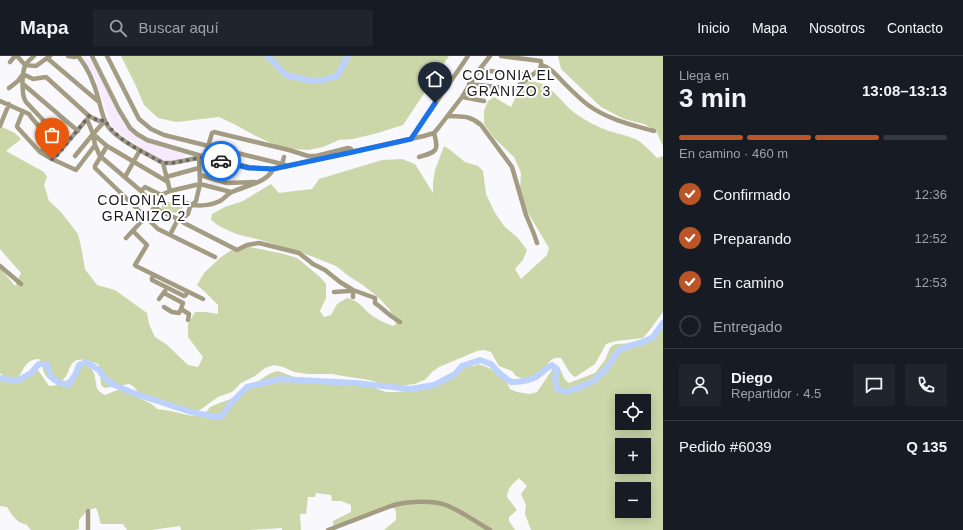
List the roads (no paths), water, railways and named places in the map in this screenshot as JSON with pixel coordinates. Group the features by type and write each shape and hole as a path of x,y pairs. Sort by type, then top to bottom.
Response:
{"street":[{"path":"10,62 16,56 25,65 36,66 48,57 100,103"},
{"path":"34,56 25,65 23,74 23,93 24,99 46,122 50,130 50,140 46,147 40,152"},
{"path":"68,56 78,56 84,64 95,87 103,120 108,126 118,136 163,163 172,163 193,156 205,157 249,168 273,169 434,133 462,97 490,56"},
{"path":"107,56 139,119 151,129 164,135 209,145 287,166"},
{"path":"411,139 468,56"},
{"path":"501,56 541,61 541,65 554,72 564,84 588,105 599,112 630,124 654,131"},
{"path":"95,57 119,110 130,128 147,140 199,158 205,157"},
{"path":"470,84 514,88 540,69 541,65"},
{"path":"479,70 532,75"},
{"path":"9,88 18,81 23,74"},
{"path":"23,74 33,79 43,77 47,78 88,118 100,156 141,191 155,207 162,212 237,250 247,245 260,243 299,253 312,264 325,270 353,290 375,298 375,306 380,306 400,322"},
{"path":"23,84 78,131"},
{"path":"462,97 484,101"},
{"path":"0,101 30,114 30,117 50,140"},
{"path":"0,126 9,104"},
{"path":"30,114 34,110"},
{"path":"23,111 17,127 40,152 76,170 96,145"},
{"path":"448,116 467,117 476,120 512,166 526,215 537,243"},
{"path":"88,118 99,121 103,120"},
{"path":"53,159 88,118"},
{"path":"75,156 103,123 103,120"},
{"path":"205,157 212,133 214,132 308,156 316,156 348,148 353,152"},
{"path":"419,157 432,153 436,148 437,144 434,133"},
{"path":"93,134 107,146 167,180 199,168"},
{"path":"107,146 94,167 158,229 215,257"},
{"path":"125,177 140,150"},
{"path":"282,164 284,157"},
{"path":"170,235 178,219 183,218 188,214 190,207 196,201 200,184 199,158"},
{"path":"163,163 170,191"},
{"path":"186,203 192,205 206,205 219,202 231,192 258,182 270,174 273,169"},
{"path":"200,175 227,183 258,182"},
{"path":"141,191 145,187 161,195 170,191 200,184 231,192"},
{"path":"150,201 155,193"},
{"path":"126,238 155,207"},
{"path":"133,231 147,245 135,266 203,299"},
{"path":"0,266 21,284"},
{"path":"154,275 152,280 167,288 184,296 186,295 187,291"},
{"path":"159,299 167,288"},
{"path":"334,292 353,290"},
{"path":"353,290 353,297"},
{"path":"164,293 182,302 183,304 178,313 172,312 164,307"},
{"path":"181,309 189,314 188,320"},
{"path":"328,530 399,503 412,502 434,503 447,506 490,530"},
{"path":"88,511 88,530"}],"waterway":[{"path":"267,56 287,75 315,81 337,76 348,56"},
{"path":"0,378 17,381 31,373 39,364 47,364 50,374 56,381 69,385 79,365 86,362 99,370 112,384 136,394 191,412 212,416 222,416 230,404 247,387 279,379 355,383 411,389 434,385 454,375 462,366 480,360 491,364 499,373 511,382 524,381 536,377 552,365 557,369 555,379 557,389 565,392 594,381 606,369 619,350 653,337 663,323"}],"district":[{"name":"COLONIA EL GRANIZO 3","path":"509,84"},
{"name":"COLONIA EL GRANIZO 2","path":"144,208"}]}
